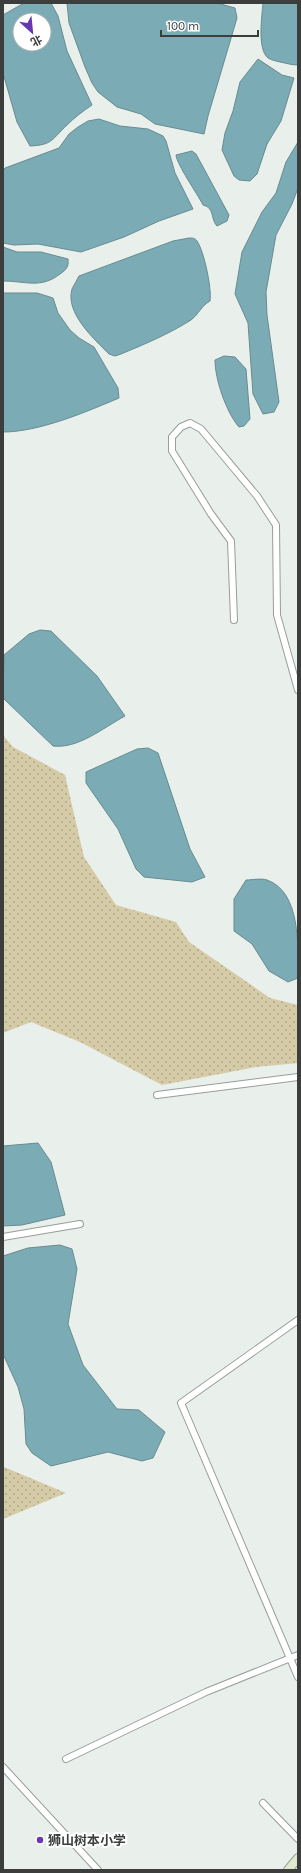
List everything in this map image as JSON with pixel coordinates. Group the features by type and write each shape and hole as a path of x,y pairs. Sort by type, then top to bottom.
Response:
{"main road":[{"path":"288,1870 298,1858"}],"street":[{"path":"234,620 231,541 211,514 172,451 172,437 181,428 190,424 201,430 257,496 276,525 277,615 298,690"},
{"path":"157,1095 298,1077"},
{"path":"3,1237 80,1224"},
{"path":"298,1320 181,1403 298,1677"},
{"path":"66,1759 206,1692 298,1655"},
{"path":"3,1767 98,1870"},
{"path":"262,1803 298,1839"}],"shaded area":[{"path":"3,735 13,747 65,775 84,857 116,905 176,922 189,942 270,998 298,1005 298,1063 256,1067 162,1085 80,1042 31,1022 3,1033"},
{"path":"4,1467 66,1493 3,1519"}],"water":[{"path":"24,3 51,3 58,16 67,51 92,105 82,112 48,143 30,146 17,122 3,73 3,15"},
{"path":"67,3 217,3 235,8 237,18 204,134 155,124 141,114 117,107 98,92 85,67 69,23"},
{"path":"263,3 298,3 298,65 272,60 265,54 261,40"},
{"path":"258,59 282,75 294,78 281,121 267,144 257,174 250,181 239,180 234,176 222,150 225,133 233,111 240,82"},
{"path":"99,119 120,126 148,129 163,136 166,141 175,173 193,209 159,221 124,237 81,252 38,244 14,245 3,243 3,171 5,168 59,148 69,134 78,127 88,121"},
{"path":"298,142 298,188 292,204 276,235 266,292 267,315 279,402 274,412 263,414 253,394 248,323 235,294 242,252 262,212 276,193 286,162"},
{"path":"192,151 196,154 229,215 227,221 217,226 211,211 207,206 203,205 177,160 176,155"},
{"path":"194,238 196,240 200,246 205,261 209,279 210,301 204,305 191,320 174,330 121,354 115,356 109,354 82,325 73,307 71,298 72,289 79,276 173,241"},
{"path":"3,247 17,252 41,252 68,259 67,266 62,273 53,279 39,283 3,281"},
{"path":"3,293 37,293 53,298 58,313 70,330 79,338 94,347 118,388 119,398 47,425 32,429 3,432"},
{"path":"224,356 235,357 246,369 250,419 244,426 239,427 234,421 219,386 215,368 215,360"},
{"path":"40,630 51,631 97,676 125,716 81,741 62,746 53,746 4,699 4,655 29,634"},
{"path":"148,748 158,753 190,849 205,877 192,882 144,877 136,869 118,829 86,783 86,772 137,749"},
{"path":"265,879 278,886 286,896 292,908 295,922 298,951 298,978 288,982 269,971 252,944 234,931 234,899 246,880"},
{"path":"38,1143 51,1162 65,1215 22,1225 3,1226 3,1146"},
{"path":"60,1245 72,1249 77,1269 68,1324 83,1365 117,1409 139,1410 165,1432 153,1458 142,1461 108,1452 51,1466 32,1453 26,1444 24,1409 18,1387 3,1354 3,1256 28,1248"}],"place":[{"name":"狮山树本小学","path":"40,1840"}]}
